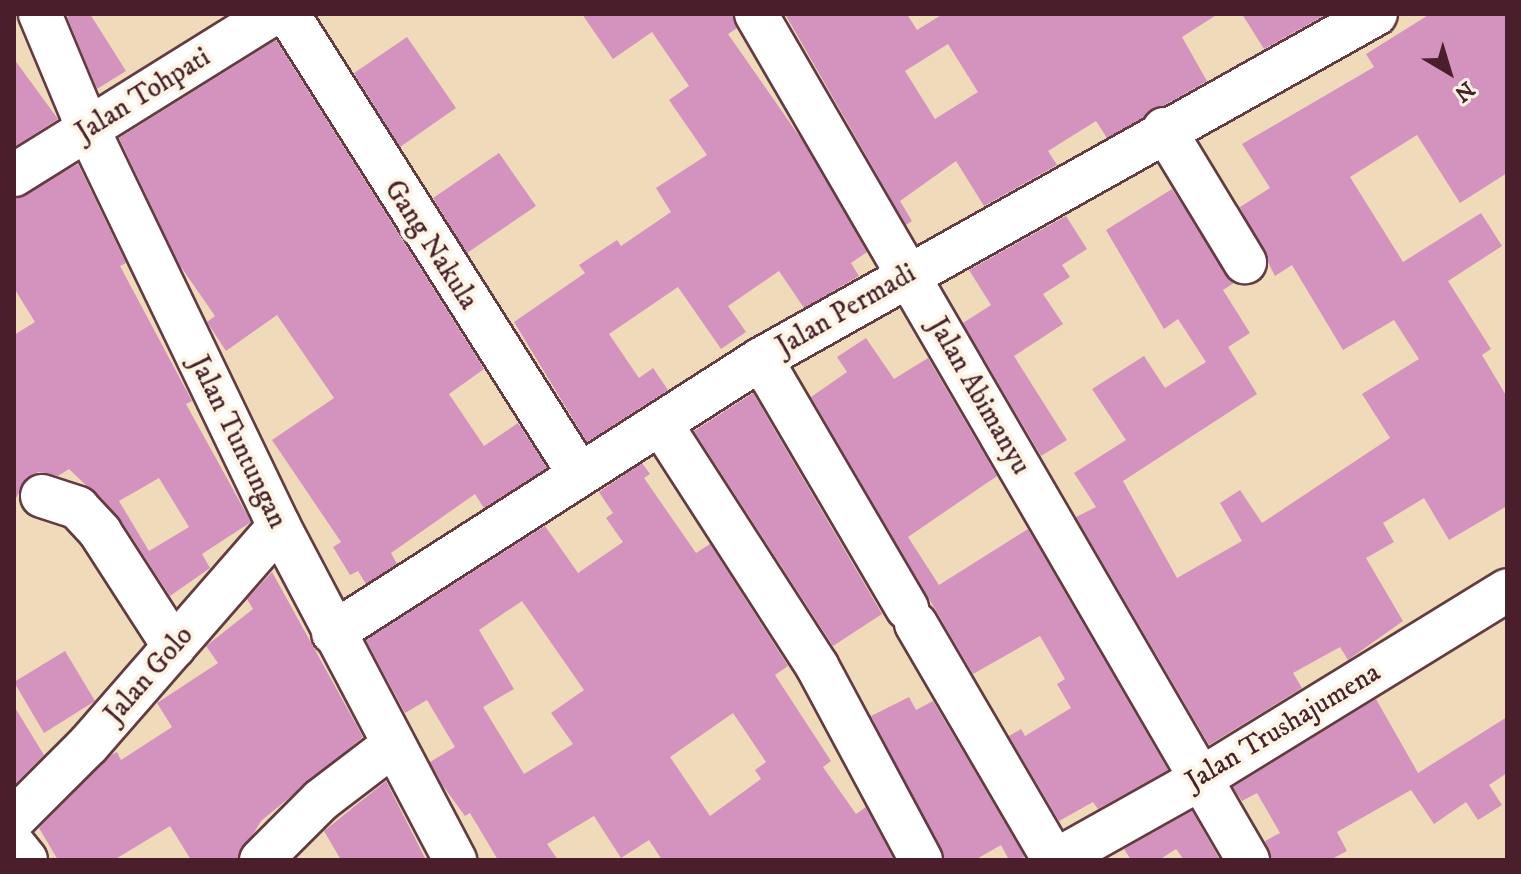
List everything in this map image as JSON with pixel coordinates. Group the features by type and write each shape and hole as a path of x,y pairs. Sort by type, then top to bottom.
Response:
{"street":[{"name":"Jalan Tuntungan","path":"40,14 88,129 279,526 455,860"},
{"name":"Jalan Tohpati","path":"14,175 273,14"},
{"name":"Gang Nakula","path":"288,14 579,474"},
{"name":"Jalan Abimanyu","path":"756,14 1248,860"},
{"name":"Jalan Permadi","path":"333,633 761,359 1164,129 1322,28 1376,14"},
{"path":"1164,129 1245,262"},
{"path":"761,359 1055,860"},
{"path":"661,424 848,717 921,860"},
{"path":"42,496 78,508 100,532 174,647"},
{"name":"Jalan Golo","path":"14,819 174,647 279,526"},
{"name":"Jalan Trushajumena","path":"1055,860 1202,778 1507,590"},
{"path":"261,860 321,800 393,745"},
{"path":"14,845 26,860"}],"building":[{"path":"90,14 126,71 97,89 67,17"},
{"path":"582,14 732,14 737,28 728,34 802,140 867,252 851,263 859,276 804,308 779,271 728,306 746,332 721,349 678,287 609,334 639,378 653,368 668,390 587,442 514,322 585,273 579,265 617,240 621,246 671,212 656,188 707,155 669,100 689,86 652,32 613,59"},
{"path":"785,14 907,14 917,30 943,14 1218,14 1182,37 1207,81 1107,138 1096,121 1048,151 1057,165 984,206 956,161 900,201 912,221 906,225","holes":["948,44 978,92 935,119 905,71"]},
{"path":"1242,14 1327,14 1264,49"},
{"path":"1430,14 1507,14 1507,173 1460,203 1417,135 1350,177 1403,262 1481,213 1502,246 1448,281 1491,349 1482,355 1507,397 1507,506 1449,540 1424,498 1383,523 1394,542 1366,558 1403,621 1348,660 1340,647 1293,673 1302,688 1209,745 1076,517 1096,507 1074,473 1126,440 1092,389 1144,356 1165,388 1206,362 1178,319 1164,329 1106,230 1172,189 1234,283 1223,290 1250,333 1228,347 1257,394 1123,481 1177,578 1242,541 1220,503 1240,490 1262,523 1390,438 1362,394 1419,359 1394,320 1343,350 1292,265 1275,276 1240,207 1270,188 1242,144 1374,67 1366,54"},
{"path":"407,37 456,108 400,147 354,73"},
{"path":"276,40 484,369 449,394 484,446 518,423 547,468 484,508 475,494 391,553 397,564 366,584 358,571 350,575 333,547 341,542 272,440 334,398 277,315 226,351 207,322 215,316 179,264 119,138"},
{"path":"14,59 58,119 14,147"},
{"path":"499,153 536,206 467,253 433,198"},
{"path":"78,164 126,263 120,266 192,401 186,404 251,522 202,554 210,568 170,596 118,516 69,469 58,476 38,472 27,478 14,502 14,335 35,322 14,288 14,199","holes":["159,478 189,527 149,551 119,501"]},
{"path":"1066,216 1087,249 1062,265 1070,277 1043,294 1063,324 1014,356 1067,440 1041,456 963,323 991,305 969,270"},
{"path":"866,338 894,379 928,358 997,476 908,537 939,585 1028,529 1168,770 1098,809 1093,802 1059,821 1009,736 1021,729 1025,736 1071,708 1057,684 1065,679 1040,636 973,674 811,397 847,372 837,357"},
{"path":"753,393 882,614 833,646 694,431"},
{"path":"642,463 650,474 644,478 696,553 710,544 788,666 775,675 831,761 823,767 856,814 866,807 894,860 662,860 649,840 621,858 594,816 547,844 558,860 498,860 470,813 465,816 430,762 455,747 427,700 405,713 366,640 545,526 578,573 623,542 606,518 613,513 599,492","holes":["522,601 584,690 551,713 573,744 524,774 483,707 514,689 479,630","733,713 766,762 755,770 761,779 710,816 670,757"]},
{"path":"272,572 363,737 261,821 238,860 191,860 170,826 114,860 58,860 39,828 111,755 117,752 121,760 172,727 157,703 218,663 206,646 253,609 247,599"},
{"path":"65,651 95,701 44,733 14,682"},
{"path":"909,697 916,710 933,701 1025,857 1009,860 1001,845 975,860 945,860 871,716"},
{"path":"1376,699 1418,773 1507,717 1507,773 1489,785 1502,805 1478,820 1466,802 1434,824 1411,790 1337,832 1347,851 1330,860 1272,860 1265,841 1280,833 1257,793 1242,801 1233,787"},
{"path":"14,706 44,755 14,785"},
{"path":"386,781 426,860 341,860 324,831"},
{"path":"1192,811 1220,860 1184,860 1176,849 1159,860 1131,860 1124,849"}]}
